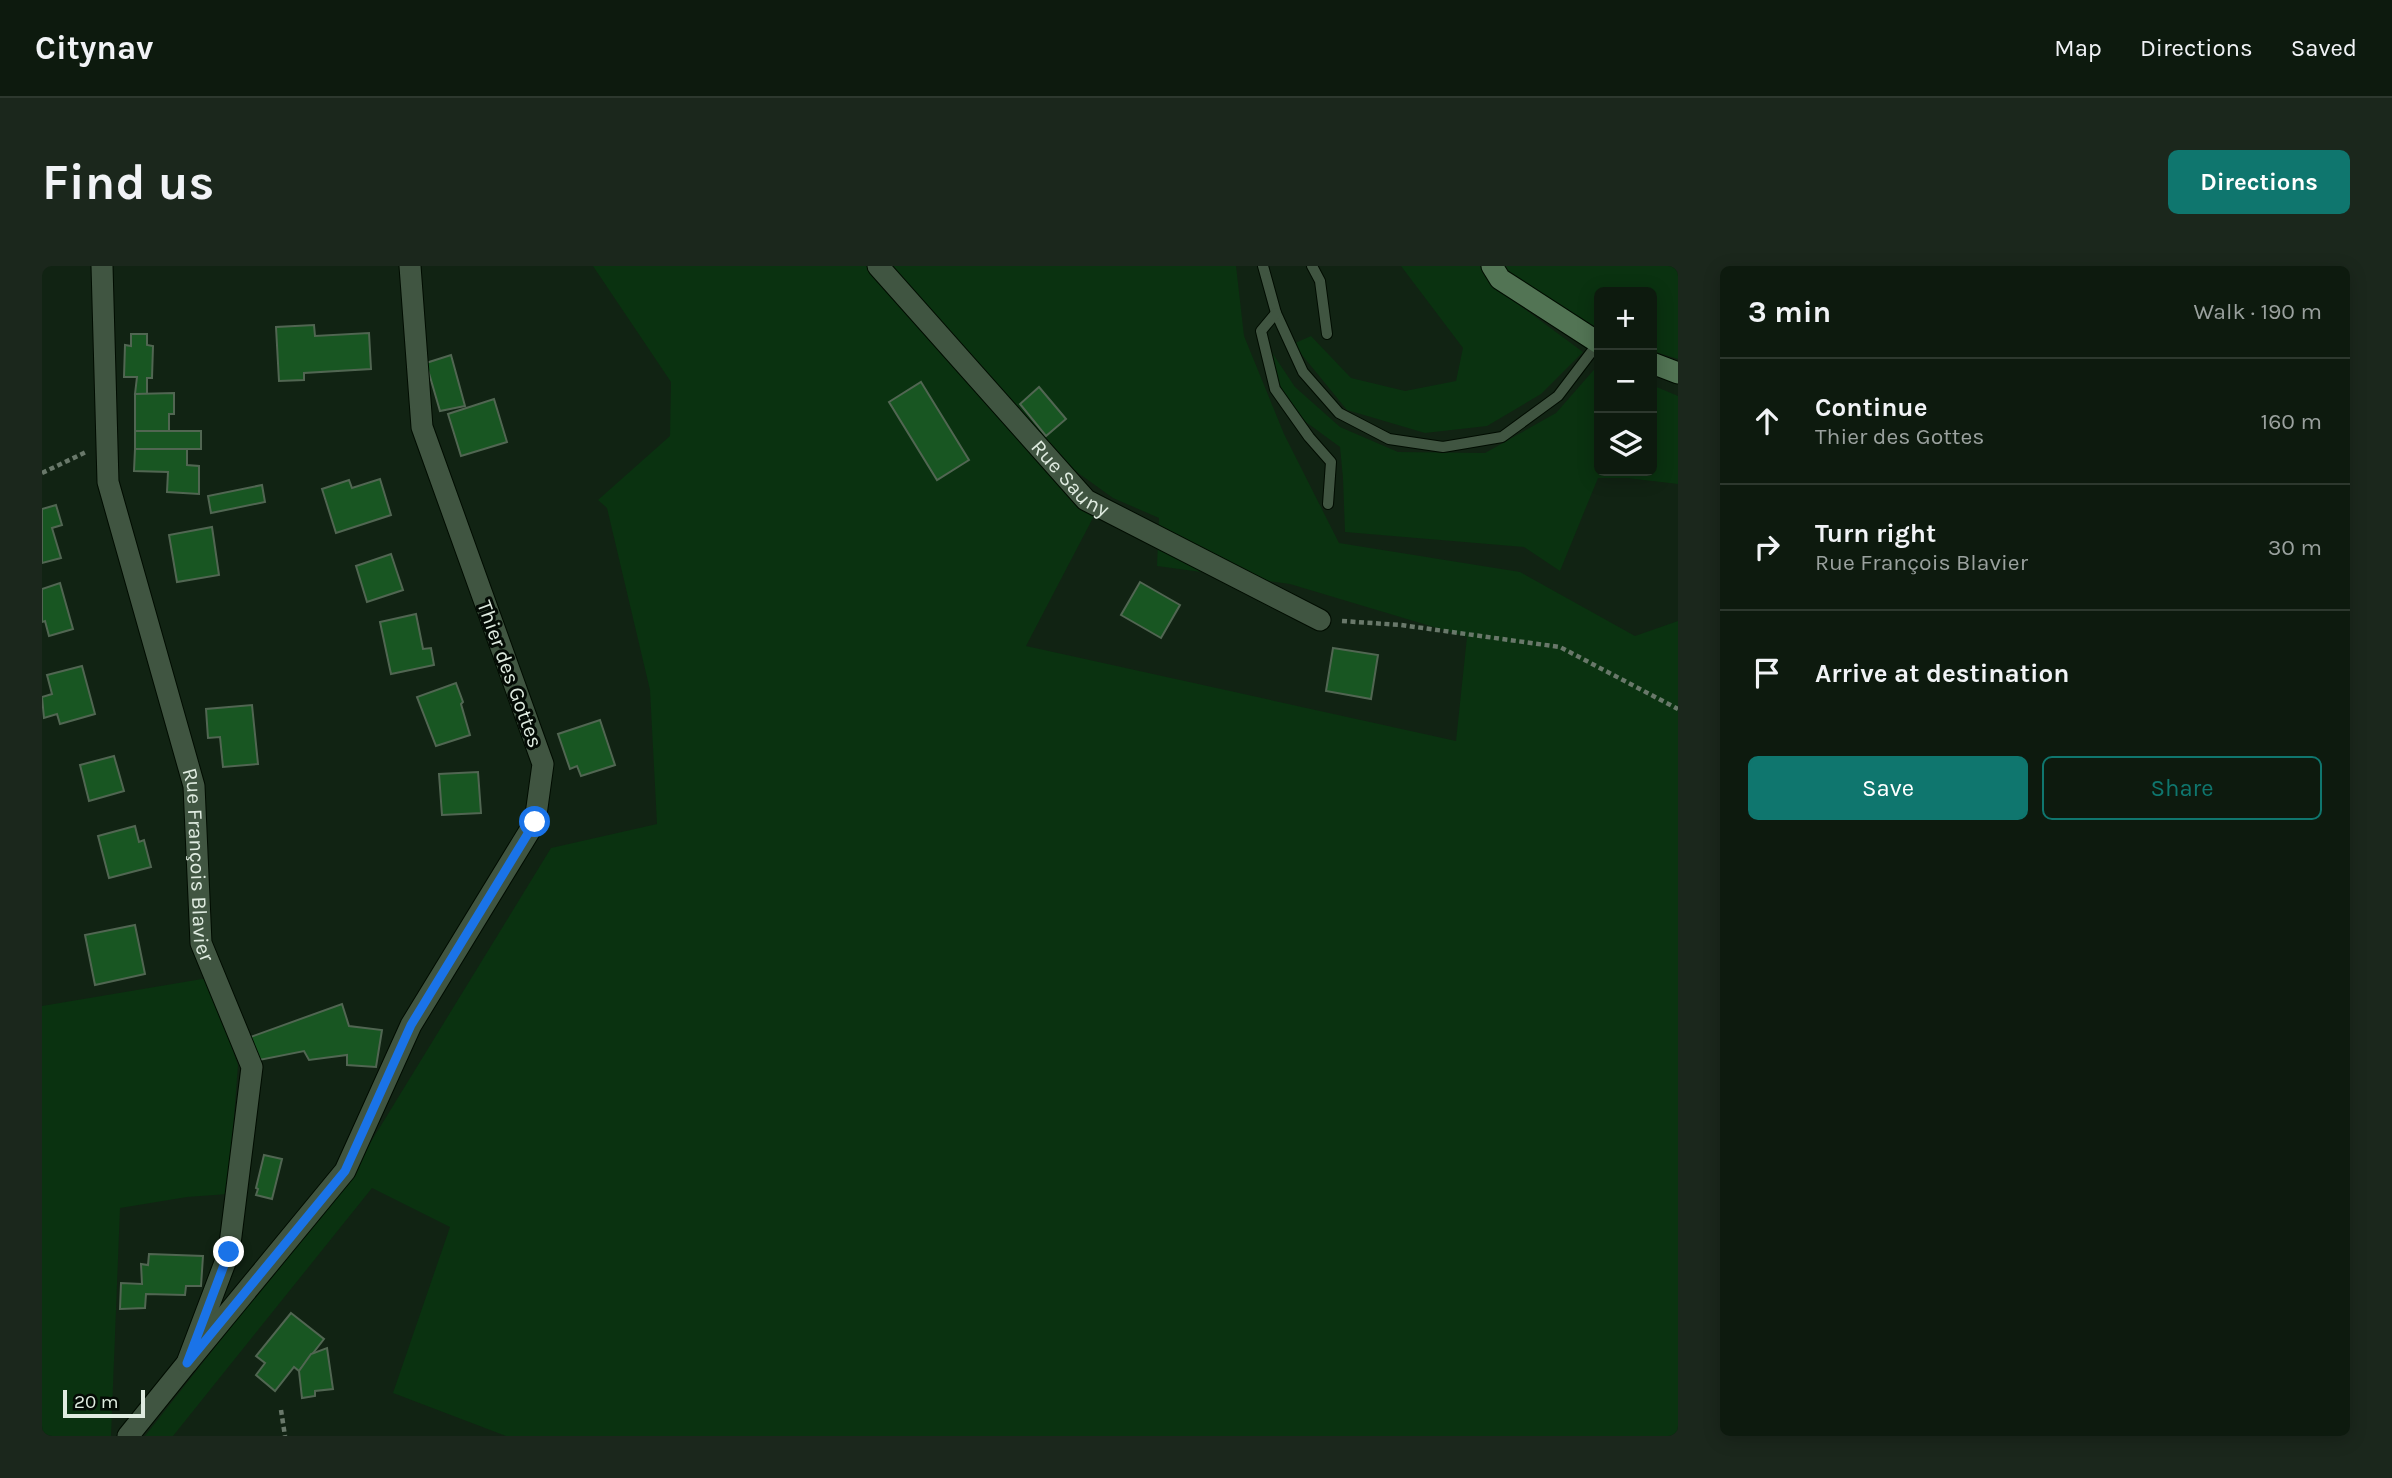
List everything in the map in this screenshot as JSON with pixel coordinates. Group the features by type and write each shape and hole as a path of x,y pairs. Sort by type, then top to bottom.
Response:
{"street":[{"name":"Rue François Blavier","path":"102,266 108,482 194,786 201,943 252,1067 229,1252 187,1363 128,1436"},
{"name":"Thier des Gottes","path":"187,1363 345,1171 411,1025 535,822 543,764 422,426 410,266"},
{"name":"Rue Sauny","path":"878,266 1086,500 1320,620"},
{"path":"1492,266 1500,279 1594,340"},
{"path":"1657,365 1678,373"}],"lane":[{"path":"1263,266 1276,313 1303,372 1339,413 1390,439 1444,447 1502,436 1558,396 1594,349"},
{"path":"1311,266 1320,281 1327,334"},
{"path":"1276,313 1261,331 1275,389 1309,437 1331,462 1328,504"}],"path":[{"path":"42,473 107,442"},
{"path":"1320,620 1401,625 1560,647 1678,709"},
{"path":"282,1410 285,1436"}],"green space":[{"path":"593,266 1236,266 1244,336 1284,434 1339,543 1520,572 1635,636 1678,621 1678,1436 506,1436 393,1393 450,1227 372,1188 173,1436 145,1436 350,1176 551,848 657,824 650,690 607,508 598,500 670,436 671,382","holes":["1067,465 1113,498 1159,518 1157,566 1290,584 1467,637 1456,741 1026,646 1095,514"]},
{"path":"1401,266 1480,266 1495,287 1583,352 1541,394 1487,426 1425,433 1347,410 1293,344 1311,336 1351,378 1405,391 1456,381 1463,348"},
{"path":"1503,266 1678,266 1678,359 1657,353 1657,287 1594,287 1594,329 1510,276"},
{"path":"1267,345 1295,387 1340,427 1398,452 1485,453 1556,413 1594,370 1594,476 1657,476 1657,387 1678,396 1678,484 1627,478 1598,478 1560,571 1524,547 1345,532 1340,447 1299,417 1278,383"},
{"path":"208,978 238,1065 228,1194 187,1197 120,1208 111,1436 42,1436 42,1006"}],"building":[{"path":"314,325 315,336 369,333 371,369 304,373 304,380 279,381 276,327"},
{"path":"131,334 147,334 147,345 153,346 152,378 147,378 147,394 135,394 137,377 124,377 125,345 131,346"},
{"path":"451,355 465,406 440,411 426,363"},
{"path":"921,382 969,460 937,480 889,402"},
{"path":"1039,387 1066,419 1046,436 1020,404"},
{"path":"174,393 174,414 169,414 169,431 135,431 135,394"},
{"path":"494,399 507,442 461,456 448,414"},
{"path":"135,431 201,431 201,449 135,449"},
{"path":"135,449 187,449 187,465 199,466 199,494 167,492 168,472 134,471"},
{"path":"380,479 391,515 336,533 322,489 349,480 352,488"},
{"path":"262,485 265,502 211,513 208,496"},
{"path":"56,505 62,525 52,528 61,558 42,563 42,509"},
{"path":"212,527 219,575 177,582 169,535"},
{"path":"391,554 403,590 367,602 356,566"},
{"path":"1140,582 1180,605 1161,638 1121,615"},
{"path":"60,583 73,629 49,636 45,621 42,622 42,589"},
{"path":"416,614 423,649 431,648 434,665 391,674 380,622"},
{"path":"1333,648 1378,655 1371,699 1326,691"},
{"path":"82,666 95,714 60,724 57,714 44,718 42,697 52,694 47,675"},
{"path":"456,683 470,735 436,746 417,697"},
{"path":"252,705 258,764 223,767 220,737 208,738 206,709"},
{"path":"600,720 615,765 581,776 577,766 570,769 558,734"},
{"path":"114,756 124,791 89,801 80,765"},
{"path":"478,772 481,813 442,815 439,774"},
{"path":"135,826 139,842 144,840 151,867 109,878 98,836"},
{"path":"135,925 145,974 95,985 85,935"},
{"path":"342,1004 349,1026 382,1030 376,1067 347,1065 347,1055 309,1060 304,1051 254,1061 245,1039"},
{"path":"264,1155 282,1159 272,1199 256,1195"},
{"path":"149,1254 203,1256 201,1286 186,1286 185,1295 146,1294 145,1308 120,1309 121,1283 142,1284 141,1264 148,1265"},
{"path":"291,1313 324,1339 299,1371 294,1367 275,1391 256,1375 265,1363 256,1356"},
{"path":"327,1348 333,1389 315,1391 315,1396 302,1398 299,1371 311,1354"}],"route":[{"path":"229,1252 187,1363 345,1171 411,1025 535,822"}]}
